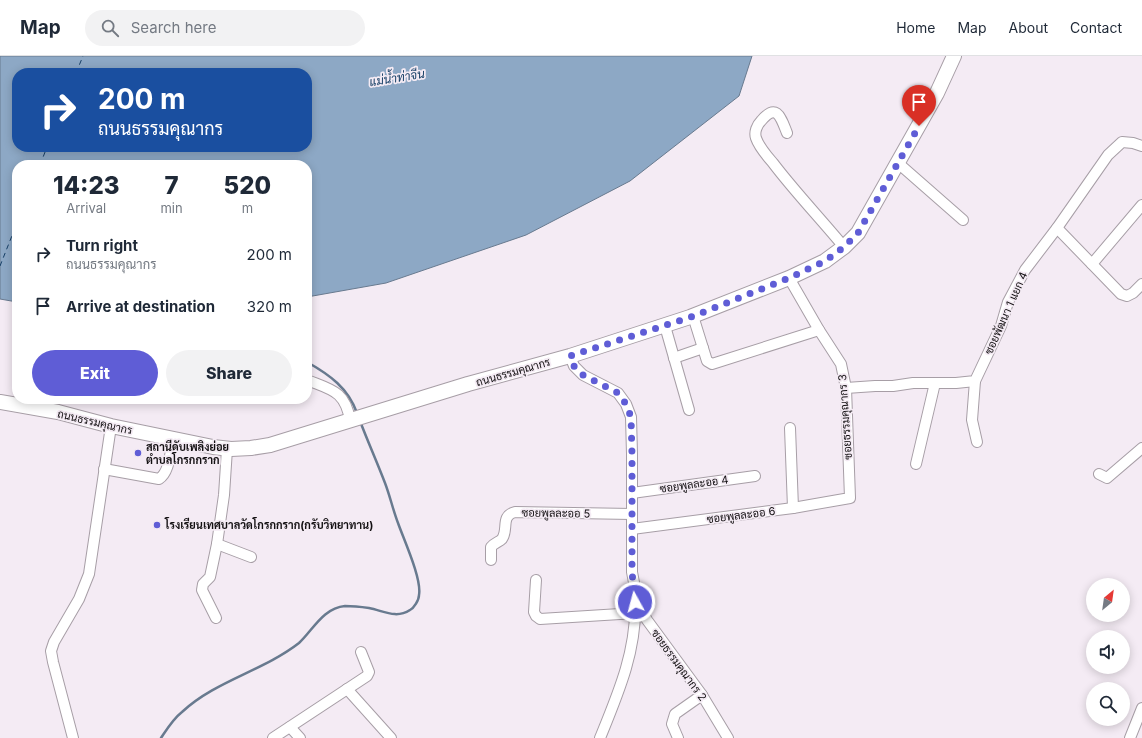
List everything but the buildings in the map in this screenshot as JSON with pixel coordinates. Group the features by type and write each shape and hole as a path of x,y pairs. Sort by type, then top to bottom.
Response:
{"street":[{"name":"ถนนธรรมคุณากร","path":"0,402 58,412 173,440 227,448 251,448 270,445 468,384 570,356 694,316 789,278 825,261 844,247 858,233 937,92 954,56"},
{"path":"787,133 780,115 776,112 771,112 757,125 756,137 760,146 788,183 844,247"},
{"name":"ซอยพัฒนา 1 แยก 4","path":"975,381 1001,326 1008,302 1025,270 1057,228 1108,155 1122,142 1142,146"},
{"path":"898,163 963,220"},
{"path":"1092,264 1142,205"},
{"path":"1057,228 1121,294 1128,296 1142,284"},
{"name":"ซอยธรรมคุณากร 3","path":"789,278 818,330 841,364 846,388 850,498"},
{"path":"694,316 706,361 712,364 818,330"},
{"path":"665,326 689,410"},
{"path":"674,358 703,348"},
{"name":"ซอยธรรมคุณากร 2","path":"570,356 574,366 583,375 618,393 626,404 631,417 632,572 638,604 647,620 702,695 728,738"},
{"path":"846,388 893,386 913,383 956,383 975,381 972,420 977,442"},
{"path":"312,382 329,389 338,395 345,402 352,420"},
{"path":"916,464 935,383"},
{"path":"73,738 51,651 54,642 84,590 90,574 111,426"},
{"path":"790,428 793,508"},
{"path":"104,469 159,479 166,471 173,440"},
{"path":"216,618 202,590 203,584 210,578 217,544 224,495 227,448"},
{"path":"1099,474 1107,478 1142,448"},
{"name":"ซอยพูลละออ 4","path":"632,492 756,476"},
{"name":"ซอยพูลละออ 6","path":"632,529 793,508 850,498"},
{"name":"ซอยพูลละออ 5","path":"491,560 491,547 502,538 507,518 510,514 515,512 632,514"},
{"path":"217,544 250,557"},
{"path":"536,580 534,612 540,619 636,613"},
{"path":"600,738 621,686 630,656 636,613 635,592"},
{"path":"273,738 364,678 368,672 361,652"},
{"path":"347,689 391,738"},
{"path":"678,738 672,724 675,714 702,695"},
{"path":"1130,738 1142,708"},
{"path":"290,727 300,738"}],"water":[{"name":"แม่น้ำท่าจีน","path":"0,56 752,56 739,96 630,181 526,235 386,283 312,296 312,160 12,160 12,301 0,299"}],"waterway":[{"path":"312,365 331,377 343,389 349,396 357,413"},
{"path":"161,738 170,724 195,701 209,692 285,653 299,643 319,620 330,611 345,606 351,606 369,608 390,614 400,614 410,610 416,604 419,597 418,579 385,483 360,421"}],"ferry route":[{"path":"78,68 83,56"},
{"path":"42,160 45,152"},
{"path":"0,266 12,236"}],"place":[{"name":"สถานีดับเพลิงย่อย ตำบลโกรกกราก","path":"138,453"},
{"name":"โรงเรียนเทศบาลวัดโกรกกราก(กรับวิทยาทาน)","path":"157,525"}],"route":[{"path":"635,602 632,572 631,417 623,398 610,388 583,375 574,366 570,356 694,316 789,278 825,261 844,247 858,233 919,126"}]}
